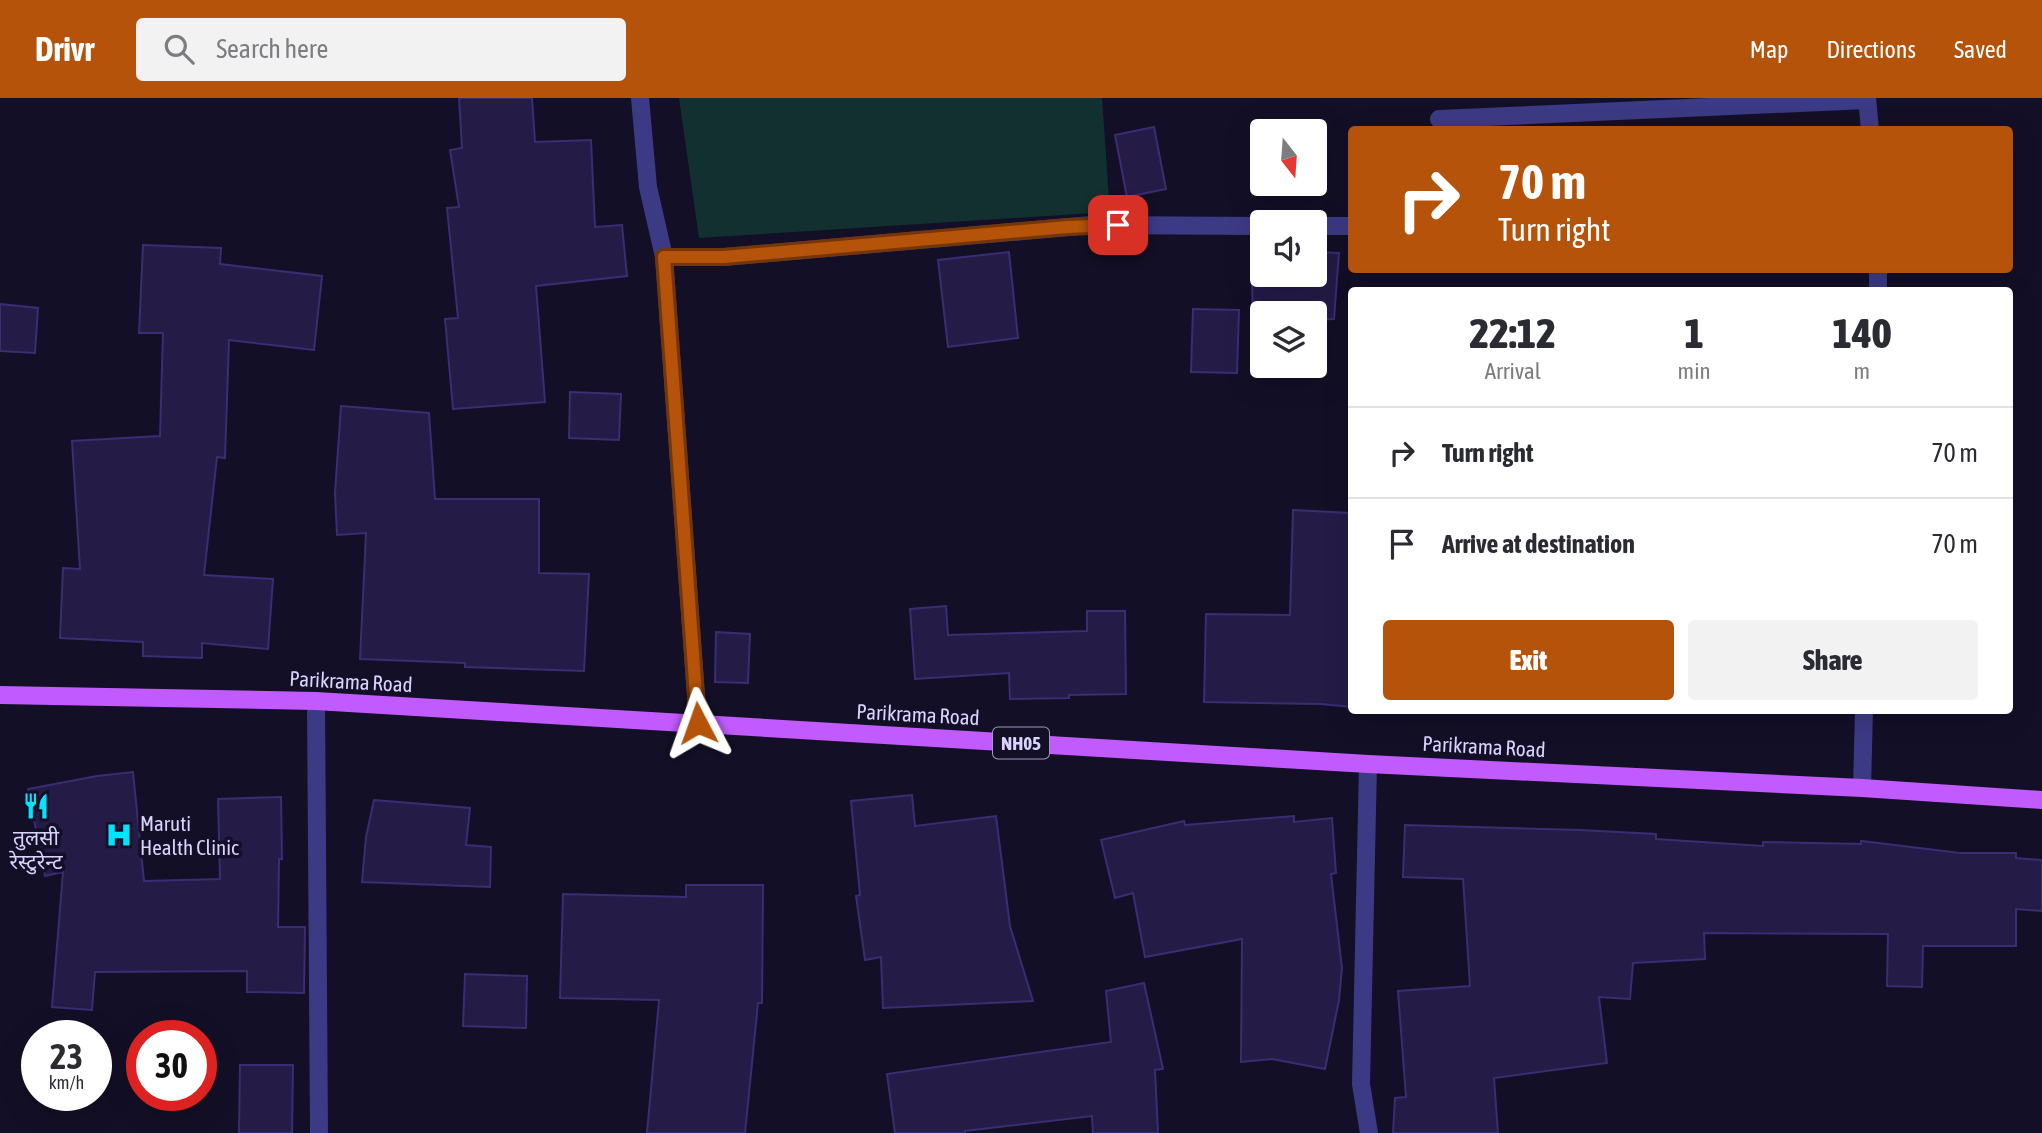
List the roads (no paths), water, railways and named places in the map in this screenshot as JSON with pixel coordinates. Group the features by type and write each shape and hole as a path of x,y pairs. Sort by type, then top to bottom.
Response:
{"main road":[{"name":"Parikrama Road","path":"0,695 316,701 1368,764 1862,788 2042,800"}],"street":[{"path":"640,98 649,187 664,257 698,723"},
{"path":"1439,119 1867,99 1870,126"},
{"path":"664,257 724,257 1092,225 1250,226"},
{"path":"1327,226 1348,226"},
{"path":"316,701 319,1133"},
{"path":"1862,788 1864,714"},
{"path":"1368,764 1361,1084 1369,1133"}],"place":[{"name":"तुलसी रेस्टुरेन्ट","path":"36,806"},
{"name":"Maruti Health Clinic","path":"119,835"}]}
